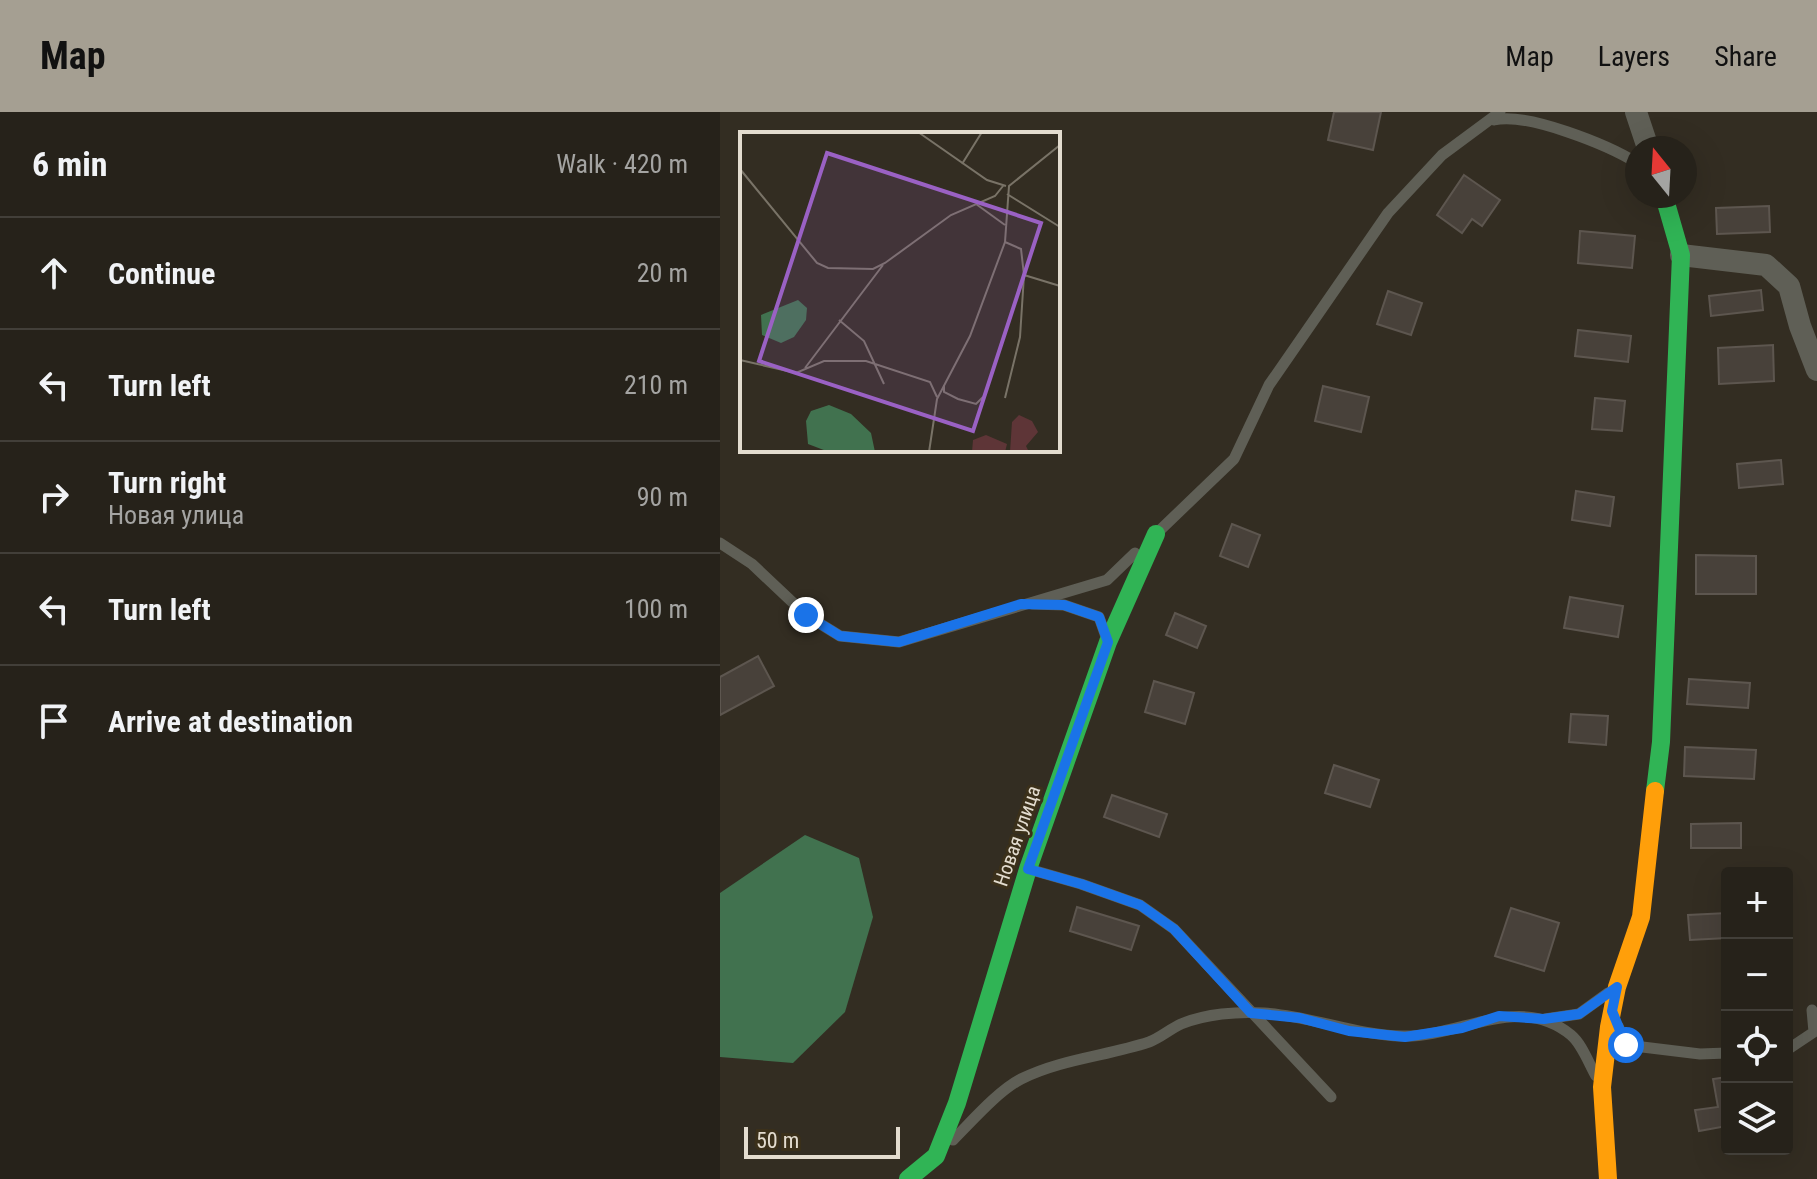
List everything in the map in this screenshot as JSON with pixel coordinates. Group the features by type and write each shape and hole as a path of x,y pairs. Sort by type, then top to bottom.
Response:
{"street":[{"path":"1636,112 1644,136"},
{"path":"1608,1179 1602,1087 1617,987 1641,917 1661,742 1681,255 1667,208"},
{"path":"1681,255 1766,265 1789,286 1817,370"},
{"name":"Новая улица","path":"936,1156 957,1103 1028,869 1108,642 1156,534"},
{"path":"908,1179 936,1156"}],"lane":[{"path":"720,543 752,564 806,615 840,636 899,642 1107,580 1234,459 1269,385 1388,213 1442,155 1500,112"},
{"path":"1489,122 1504,117 1554,127 1592,140 1625,157"},
{"path":"1021,604 1064,605 1099,617 1108,642"},
{"path":"1028,869 1140,905 1174,929 1331,1097"},
{"path":"936,1156 1018,1080 1057,1065 1151,1041 1182,1024 1215,1015 1251,1013 1300,1018 1349,1031 1405,1037 1462,1028 1499,1016 1544,1019 1579,1014 1617,987"},
{"path":"1793,1046 1814,1032 1812,1010"},
{"path":"1612,1011 1626,1045 1700,1054 1721,1053"},
{"path":"1544,1019 1573,1036 1602,1087"}],"shaded area":[{"path":"805,835 859,858 873,917 845,1012 793,1063 720,1057 720,893"}],"building":[{"path":"1334,112 1381,112 1373,150 1328,140"},
{"path":"1464,175 1500,200 1482,226 1472,219 1462,233 1437,215"},
{"path":"1769,206 1770,232 1717,234 1716,208"},
{"path":"1580,231 1635,236 1632,268 1578,263"},
{"path":"1761,290 1763,310 1711,316 1709,296"},
{"path":"1388,291 1422,303 1411,335 1377,324"},
{"path":"1578,330 1631,336 1628,362 1575,356"},
{"path":"1773,345 1774,381 1719,384 1718,348"},
{"path":"1323,386 1369,397 1361,432 1315,421"},
{"path":"1595,398 1625,401 1622,431 1592,429"},
{"path":"1781,460 1783,484 1739,488 1737,464"},
{"path":"1576,491 1614,497 1610,526 1572,520"},
{"path":"1232,524 1260,535 1248,567 1220,556"},
{"path":"1696,555 1756,556 1756,594 1696,594"},
{"path":"1570,597 1623,606 1618,637 1564,628"},
{"path":"1175,613 1206,626 1197,648 1166,635"},
{"path":"758,656 774,686 720,715 720,677"},
{"path":"1689,679 1750,683 1748,708 1687,704"},
{"path":"1154,681 1194,693 1185,724 1145,712"},
{"path":"1571,714 1608,716 1606,745 1569,742"},
{"path":"1685,747 1756,750 1754,779 1684,776"},
{"path":"1334,765 1379,780 1370,807 1325,793"},
{"path":"1112,795 1167,814 1159,837 1104,817"},
{"path":"1741,823 1741,848 1691,848 1691,824"},
{"path":"1077,907 1139,926 1131,950 1070,931"},
{"path":"1511,908 1559,923 1544,971 1495,956"},
{"path":"1721,913 1721,938 1690,940 1688,915"},
{"path":"1721,1078 1721,1127 1699,1131 1695,1110 1718,1107 1713,1079"}],"traffic: fast":[{"path":"1655,791 1661,742 1681,255 1667,208"},
{"path":"908,1179 936,1156 957,1103 1028,869 1108,642 1156,534"}],"traffic: slow":[{"path":"1608,1179 1602,1087 1609,1027 1617,987 1641,917 1655,791"}],"route":[{"path":"806,615 840,636 899,642 1021,604 1064,605 1099,617 1108,642 1028,869 1140,905 1174,929 1251,1013 1300,1018 1349,1031 1405,1037 1462,1028 1499,1016 1544,1019 1579,1014 1617,987 1612,1011 1626,1045"}]}
